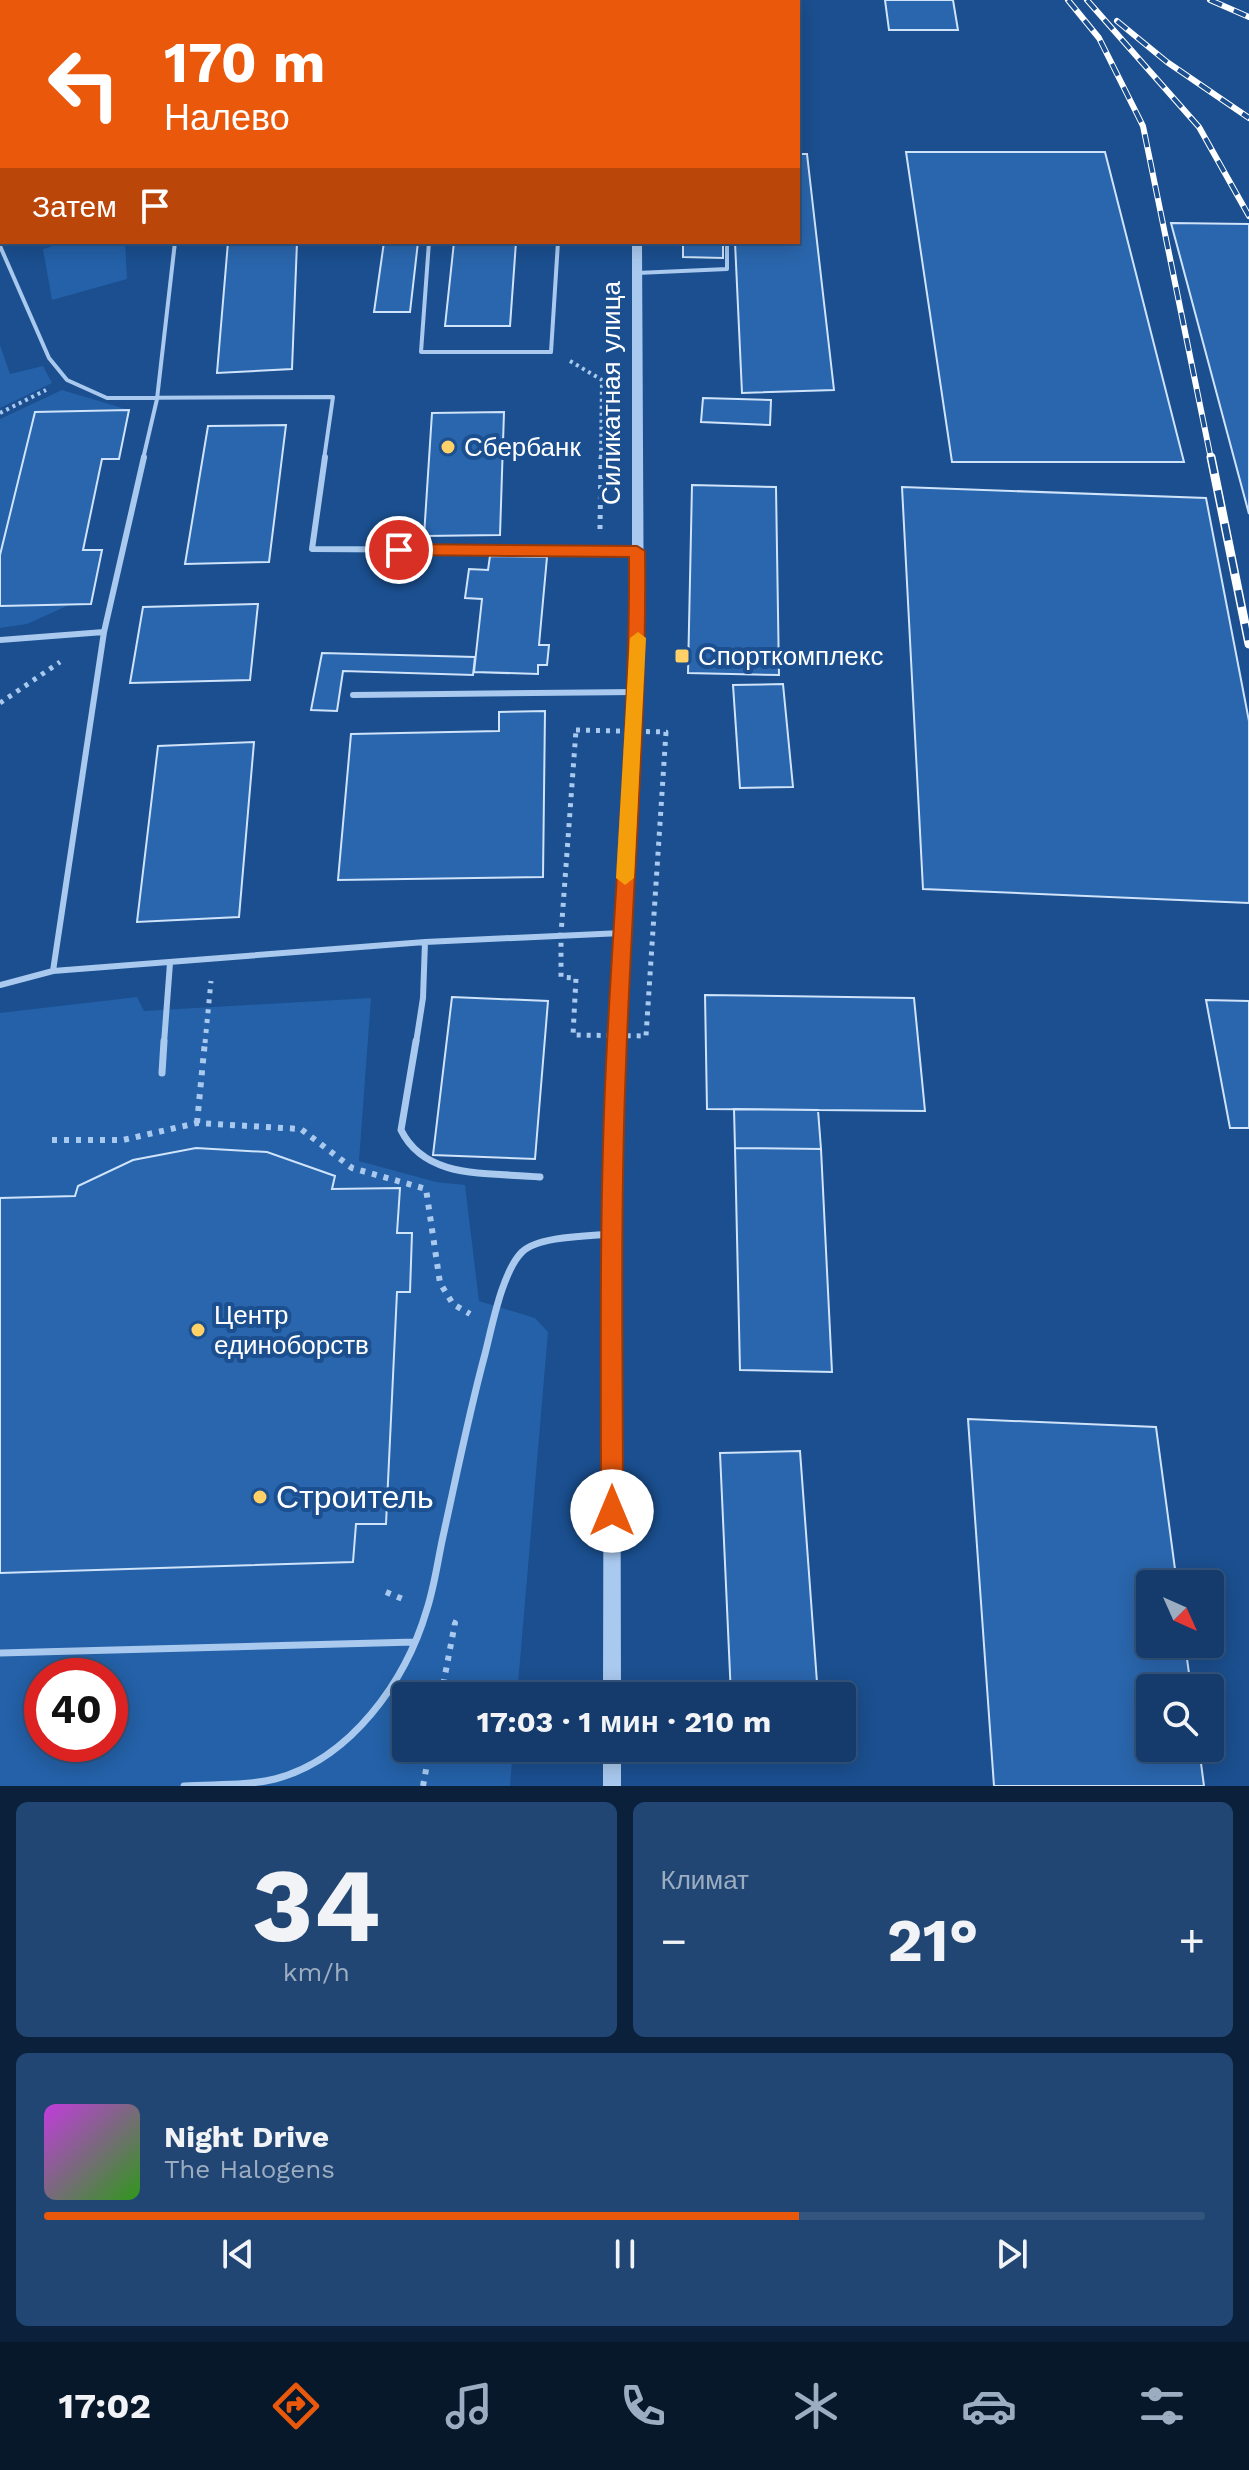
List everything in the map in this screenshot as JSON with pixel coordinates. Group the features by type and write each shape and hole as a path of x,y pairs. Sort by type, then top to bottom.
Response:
{"street":[{"name":"Силикатная улица","path":"612,1682 612,1234 622,933 636,692 637,244"},
{"path":"612,1762 612,1786"}],"lane":[{"path":"53,971 104,632 157,399 175,244"},
{"path":"429,244 421,352 551,352 558,244"},
{"path":"637,273 727,269 727,244"},
{"path":"0,246 49,358 67,380 107,398 333,397 312,549 637,551"},
{"path":"0,640 104,632"},
{"path":"353,695 636,692"},
{"path":"0,985 53,971 425,942 622,933"},
{"path":"425,942 423,998 401,1130 407,1143 428,1163 443,1168 540,1177"},
{"path":"162,1073 170,963"},
{"path":"184,1786 275,1780 318,1762 355,1735 382,1701 415,1642 427,1610 492,1326 511,1267 523,1251 541,1244 612,1234"},
{"path":"0,1653 415,1642"}],"path":[{"path":"551,352 585,367 602,380 600,551"},
{"path":"0,413 67,380"},
{"path":"0,703 104,632"},
{"path":"197,1123 213,960"},
{"path":"52,1140 123,1140 197,1123 301,1129 352,1168 426,1189 440,1283 453,1304 492,1326"},
{"path":"444,1682 455,1623"},
{"path":"423,1786 427,1762"}],"shaded area":[{"path":"59,244 125,244 127,279 52,300 43,249"},
{"path":"0,345 10,374 43,366 52,383 0,408"},
{"path":"62,390 129,410 35,412 0,555 0,419"},
{"path":"69,605 27,624 0,628 0,606"},
{"name":"Строитель","path":"137,997 144,1011 371,998 359,1161 436,1182 465,1185 479,1301 535,1318 548,1332 518,1682 392,1682 392,1762 512,1762 510,1786 0,1786 0,1013"}],"building":[{"path":"885,0 953,0 958,30 889,30"},
{"path":"906,152 1105,152 1184,462 952,462"},
{"path":"800,154 807,154 834,390 742,393 735,244 800,244"},
{"path":"1171,223 1249,224 1249,514"},
{"path":"228,244 297,244 292,369 217,373"},
{"path":"384,244 418,244 410,312 374,312"},
{"path":"454,244 516,244 510,326 445,326"},
{"path":"683,244 723,244 723,258 683,257"},
{"path":"703,398 771,400 770,425 701,422"},
{"path":"129,410 119,459 102,459 83,550 102,550 91,604 0,606 0,555 35,412"},
{"path":"504,412 500,535 424,536 432,413"},
{"path":"286,425 269,562 185,564 208,426"},
{"path":"692,485 776,487 779,675 688,673"},
{"path":"902,487 1206,498 1249,721 1249,903 923,889"},
{"path":"490,556 547,557 539,645 549,645 547,665 538,665 538,674 474,672 482,599 465,598 469,569 488,570"},
{"path":"258,604 250,680 130,683 143,607"},
{"path":"322,653 475,657 473,675 343,671 337,711 311,710"},
{"path":"783,684 793,787 740,788 733,685"},
{"path":"545,711 543,877 338,880 351,734 499,731 499,712"},
{"path":"254,742 239,917 137,922 158,746"},
{"path":"705,995 914,998 925,1111 707,1109"},
{"path":"452,997 548,1001 535,1159 433,1155"},
{"path":"1206,1000 1249,1001 1249,1128 1230,1128"},
{"path":"734,1109 818,1110 821,1149 735,1148"},
{"name":"Центр единоборств","path":"196,1148 267,1152 335,1176 332,1189 400,1188 397,1233 412,1233 410,1292 397,1292 386,1524 356,1524 353,1562 0,1573 0,1198 75,1196 78,1186 133,1160"},
{"path":"735,1148 821,1149 832,1372 740,1370"},
{"path":"968,1419 1156,1427 1175,1570 1136,1570 1136,1658 1187,1658 1189,1674 1136,1674 1136,1762 1201,1762 1204,1786 994,1786"},
{"path":"800,1451 817,1682 730,1682 720,1453"}],"railway":[{"path":"1068,0 1099,38 1143,126 1211,459"},
{"path":"1087,0 1199,127 1249,216"},
{"path":"1210,0 1249,17"},
{"path":"1117,21 1167,62 1249,118"},
{"path":"1211,457 1249,644"}],"slow traffic":[{"path":"625,878 638,638"}],"place":[{"name":"Сбербанк","path":"448,447"},
{"name":"Спорткомплекс","path":"682,656"},
{"name":"Центр единоборств","path":"198,1330"},
{"name":"Строитель","path":"260,1497"}],"route":[{"path":"399,550 637,551 638,649 616,1065 612,1234 612,1511"}]}
